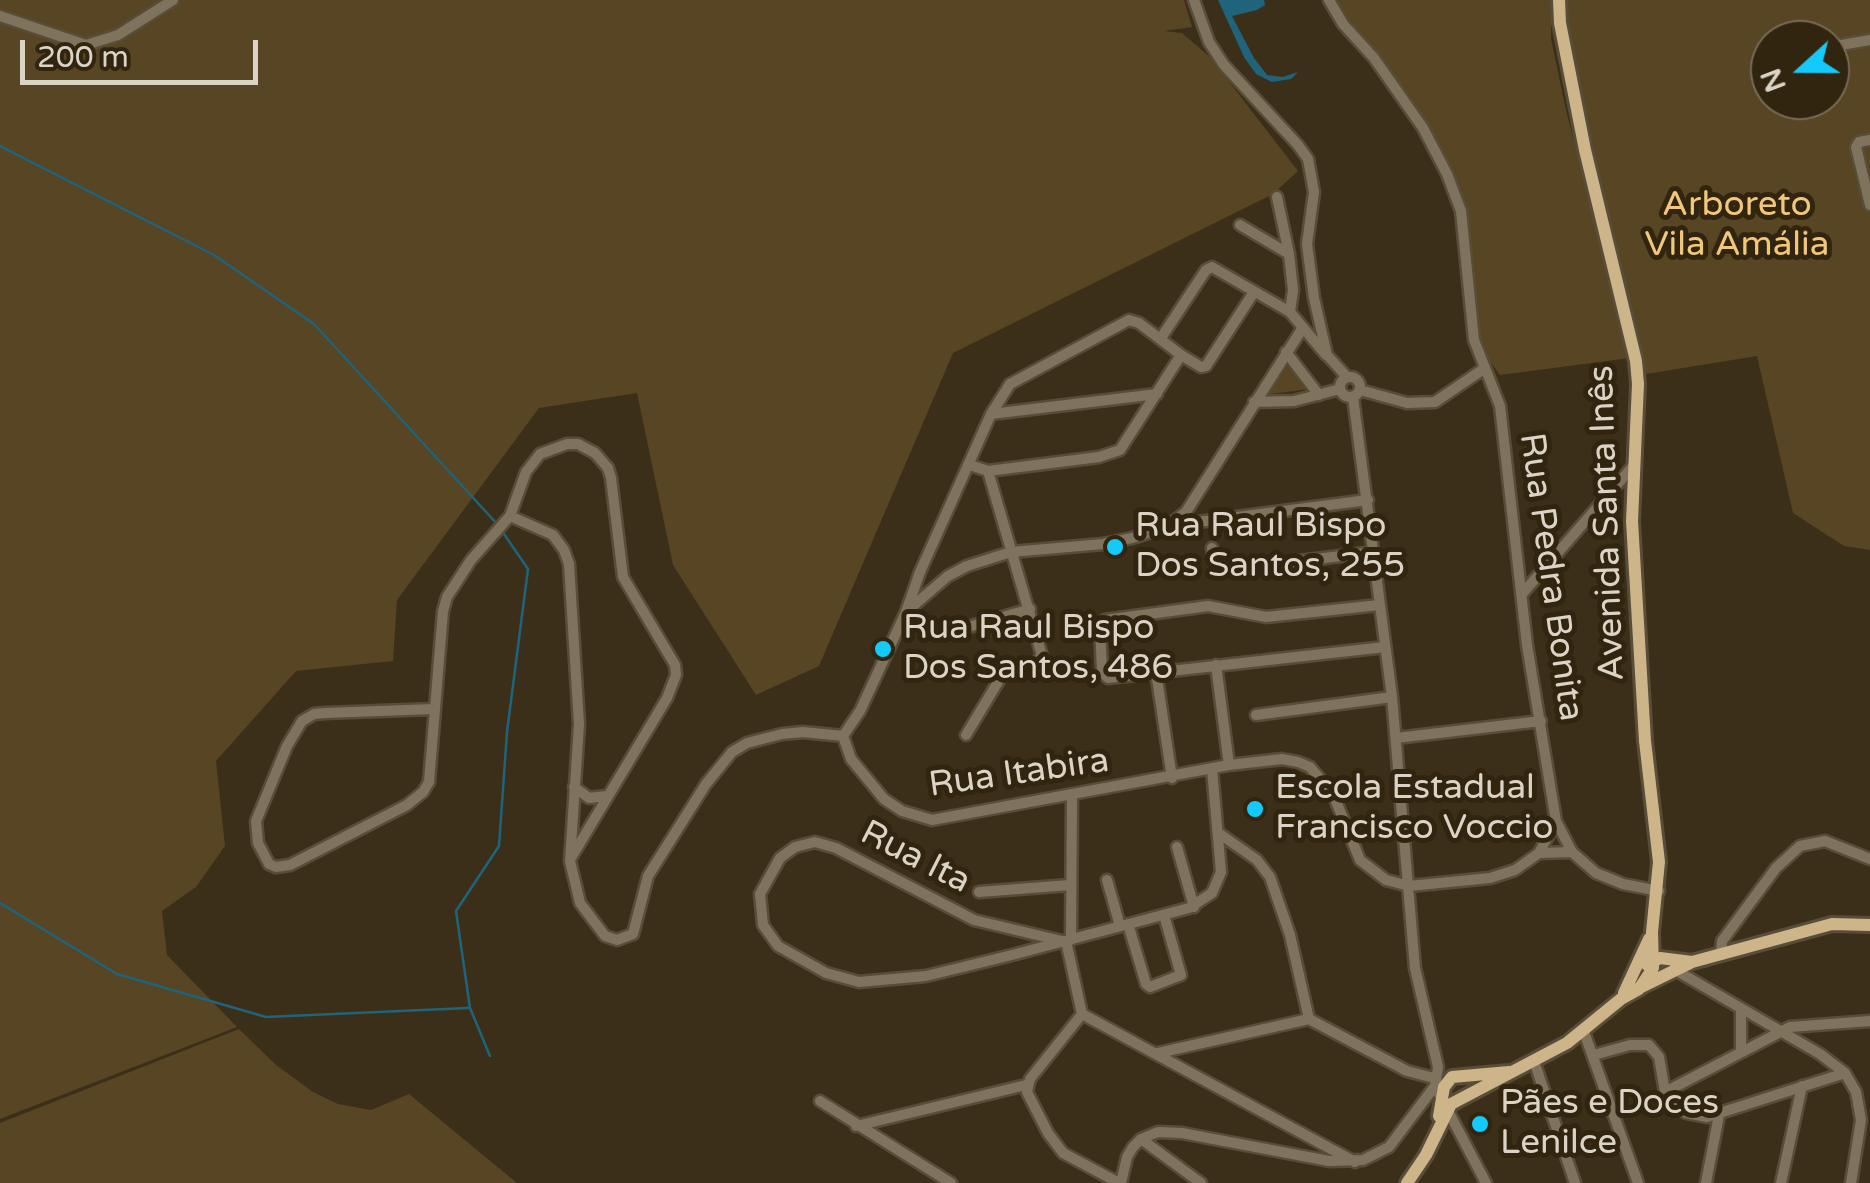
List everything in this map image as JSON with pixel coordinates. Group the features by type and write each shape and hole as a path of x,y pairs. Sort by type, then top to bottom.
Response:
{"main road":[{"name":"Avenida Santa Inês","path":"1559,0 1560,24 1585,150 1636,361 1634,560 1658,891 1649,962"},
{"path":"1635,986 1692,962 1832,924 1870,925"},
{"path":"1439,1088 1466,1096 1584,1032 1635,986 1649,962 1660,958 1692,962"},
{"path":"1649,962 1677,971"},
{"path":"1439,1088 1455,1076 1510,1072"},
{"path":"1455,1076 1465,1084 1466,1096"},
{"path":"1407,1183 1426,1155 1440,1123 1439,1088"}],"street":[{"path":"0,16 86,45 118,35 172,0"},
{"path":"1194,0 1209,42 1224,65 1308,160 1314,192 1308,253 1327,356"},
{"name":"Rua Pedra Bonita","path":"1329,0 1414,114 1448,174 1463,220 1474,340 1500,406 1527,645 1556,820 1572,852"},
{"path":"1870,140 1856,145 1870,205"},
{"path":"1276,197 1289,254 1293,290 1290,312"},
{"path":"1240,225 1289,254"},
{"path":"1161,338 1206,270 1215,268 1290,312 1347,377 1358,380 1356,393 1396,738 1415,968 1439,1088 1486,1183"},
{"path":"510,516 553,535 569,564 579,706 570,861 580,903 596,929 618,940 632,934 648,876 706,784 732,752 762,738 782,734 843,736 860,712 992,414 1010,384 1107,330 1134,321 1181,355 1206,366 1254,292"},
{"path":"1166,526 1186,512 1302,329"},
{"path":"1286,352 1320,395"},
{"path":"970,465 988,472 1099,457 1120,450 1181,355"},
{"path":"1347,377 1340,389 1346,396 1356,393 1407,402 1435,402 1485,368"},
{"path":"1254,402 1294,401 1340,389"},
{"path":"992,414 1157,394"},
{"path":"434,709 324,713 302,720 256,820 258,843 269,864 276,868 290,865 418,798 428,782 447,598 470,560 510,516 532,461 548,449 568,444 588,447 608,468 623,577 670,654 676,675 667,698 570,861"},
{"path":"1522,594 1634,465"},
{"path":"966,735 1001,678 1030,667 1042,656 988,472"},
{"path":"906,612 948,576 1012,552 1103,544 1166,526 1368,500"},
{"path":"1212,548 1216,571 1374,552"},
{"path":"1380,605 1266,618 1198,606 1108,620 1100,625 1102,672 1108,678 1385,646"},
{"path":"958,630 1030,609"},
{"path":"1216,665 1229,765"},
{"path":"1156,672 1172,778"},
{"path":"1256,715 1392,697"},
{"path":"1396,738 1542,721"},
{"name":"Rua Itabira","path":"843,736 850,759 884,800 920,818 938,820 1282,758 1310,767 1333,794 1360,860 1386,880 1409,886"},
{"path":"1178,847 1194,907 1212,894 1220,880 1220,834 1212,769"},
{"path":"574,787 589,798 606,796"},
{"path":"1072,795 1066,941 1082,1014 1356,1162"},
{"path":"1539,853 1556,820"},
{"path":"1220,834 1257,860 1270,877 1309,1019"},
{"path":"1721,954 1722,941 1776,868 1800,846 1825,841 1870,858"},
{"name":"Rua Ita","path":"1066,941 974,920 836,848 814,842 795,847 780,858 760,894 761,918 772,939 826,973 854,982 926,976 1066,941 1194,907"},
{"path":"1409,886 1503,875 1539,853 1572,852 1611,880 1658,891"},
{"path":"1108,880 1146,985 1150,986 1181,975 1164,915"},
{"path":"979,892 1070,884"},
{"path":"1677,971 1845,1073 1856,1092 1861,1120 1851,1183"},
{"path":"1741,1010 1741,1052"},
{"path":"856,1126 1026,1085 1082,1014"},
{"path":"1157,1054 1309,1019 1439,1088"},
{"path":"1665,1092 1797,1025 1870,1021"},
{"path":"1584,1032 1638,1183"},
{"path":"1594,1055 1630,1045 1649,1045 1662,1067 1665,1092 1672,1103 1686,1114 1706,1117 1845,1073"},
{"path":"1534,1062 1575,1183"},
{"path":"1026,1085 1055,1145 1073,1160 1120,1183 1127,1157 1142,1139 1158,1132 1182,1133 1302,1157 1356,1162 1389,1147 1439,1088 1455,1076"},
{"path":"1781,1183 1802,1086"},
{"path":"820,1101 951,1183"},
{"path":"1706,1183 1719,1115"},
{"path":"1142,1139 1201,1183"}],"green space":[{"path":"0,0 1184,0 1192,27 1164,31 1182,33 1210,57 1298,171 1273,194 953,353 819,666 756,695 673,565 637,393 539,408 397,600 393,661 296,671 216,761 225,846 196,887 162,911 167,955 237,1027 0,1119"},
{"path":"1332,0 1551,0 1551,39 1566,110 1630,358 1500,375 1488,359 1478,334 1456,188 1406,92 1349,27"},
{"name":"Arboreto Vila Amália","path":"1567,0 1870,0 1870,550 1844,546 1793,513 1757,356 1640,375 1561,15"},
{"path":"1289,364 1310,389 1270,394 1269,393"},
{"path":"239,1029 276,1065 313,1092 338,1104 371,1110 409,1094 517,1183 0,1183 0,1123"}],"water":[{"path":"1218,0 1264,0 1265,5 1257,10 1232,16 1267,75 1283,77 1298,72 1291,79 1272,82 1256,74"}],"waterway":[{"path":"0,146 214,255 314,324 498,525"},
{"path":"490,1056 470,1008 456,911 499,846 507,732 528,569 502,531"},
{"path":"0,903 117,974 266,1017 468,1008"}],"place":[{"name":"Rua Raul Bispo Dos Santos, 255","path":"1115,547"},
{"name":"Rua Raul Bispo Dos Santos, 486","path":"883,649"},
{"name":"Escola Estadual Francisco Voccio","path":"1255,809"},
{"name":"Pães e Doces Lenilce","path":"1480,1124"}]}
